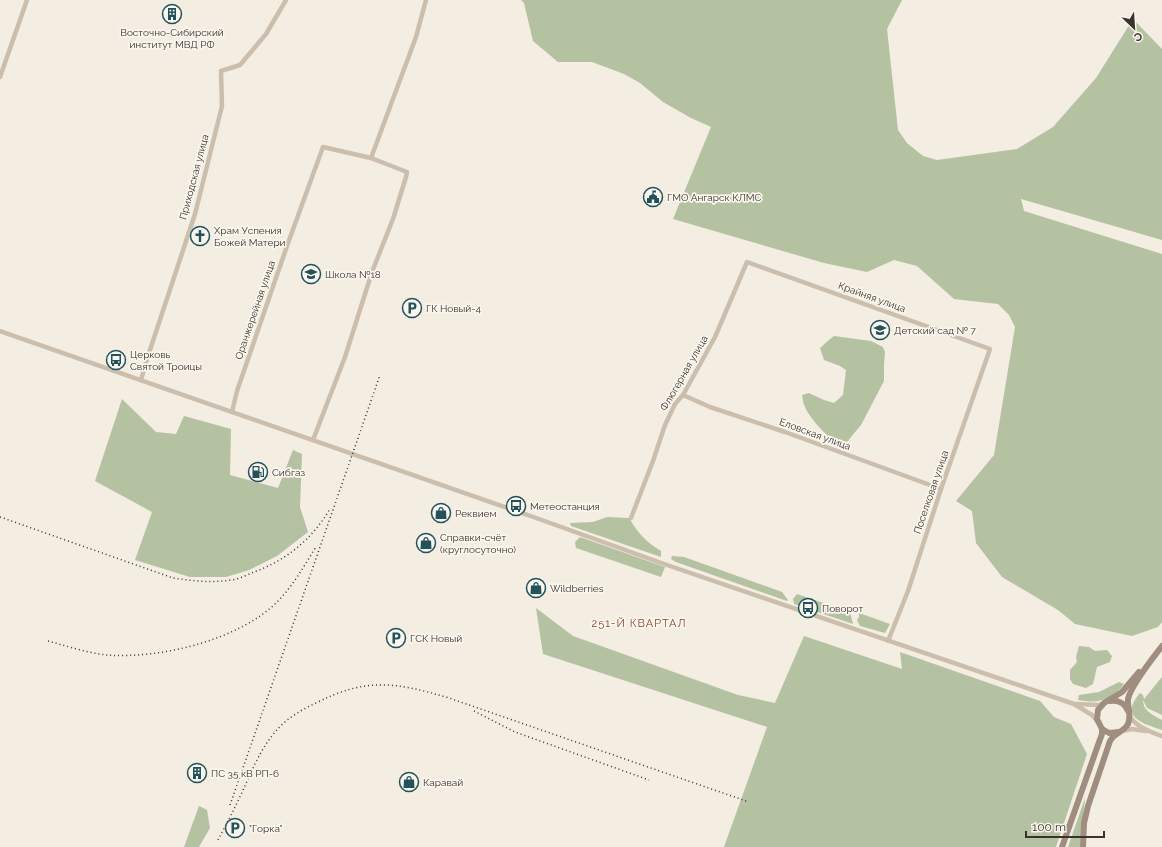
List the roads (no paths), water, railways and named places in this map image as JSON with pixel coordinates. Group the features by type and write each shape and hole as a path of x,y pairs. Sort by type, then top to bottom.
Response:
{"main road":[{"path":"1083,847 1084,823 1088,806 1096,778 1110,740 1127,726 1130,716 1128,703 1130,693 1162,646"},
{"path":"1062,847 1102,734 1097,719 1097,713 1107,702 1122,692 1153,658"},
{"path":"1107,702 1114,700 1123,704 1128,709 1130,716"},
{"path":"1100,727 1109,733 1120,732"}],"street":[{"path":"0,77 27,0"},
{"name":"Приходская улица","path":"141,380 146,359 199,198 222,106 221,71 240,65 266,34 286,0"},
{"path":"313,440 345,357 372,272 393,219 407,172 371,158 416,37 426,0"},
{"name":"Оранжерейная улица","path":"232,412 237,391 286,246 323,147 371,158"},
{"name":"Крайняя улица","path":"747,262 990,349"},
{"name":"Флюгерная улица","path":"631,518 665,425 675,404 683,395 715,337 747,262"},
{"path":"0,332 888,641 1074,704 1092,715 1100,727"},
{"name":"Поселковая улица","path":"888,641 908,591 941,489 990,349"},
{"name":"Еловская улица","path":"683,395 710,407 785,432 941,489"},
{"path":"1074,704 1099,705 1107,702"},
{"path":"1130,716 1136,724 1162,736"},
{"path":"1120,732 1132,729 1150,731"}],"railway":[{"path":"230,805 380,375"},
{"path":"0,517 173,578 195,581 216,581 243,577 288,555 307,539 330,509"},
{"path":"48,641 100,654 128,655 151,654 174,650 220,637 242,627 261,615 277,602 303,569 316,547"},
{"path":"218,840 258,758 272,736 281,726 309,706 349,689 365,686 381,685 412,688 449,698 749,802"},
{"path":"474,711 515,732 649,780"}],"place":[{"name":"Восточно-Сибирский институт МВД РФ","path":"172,14"},
{"name":"ГМО Ангарск КЛМС","path":"653,197"},
{"name":"Храм Успения Божей Матери","path":"200,236"},
{"name":"Школа №18","path":"311,274"},
{"name":"ГК Новый-4","path":"412,308"},
{"name":"Детский сад № 7","path":"880,330"},
{"name":"Церковь Святой Троицы","path":"116,360"},
{"name":"Сибгаз","path":"258,472"},
{"name":"Метеостанция","path":"516,506"},
{"name":"Реквием","path":"441,513"},
{"name":"Справки-счёт (круглосуточно)","path":"426,543"},
{"name":"Wildberries","path":"536,588"},
{"name":"Поворот","path":"808,608"},
{"name":"ГСК Новый","path":"396,638"},
{"name":"ПС 35 кВ РП-6","path":"197,773"},
{"name":"Каравай","path":"409,782"},
{"name":"\"Горка\"","path":"235,828"}],"district":[{"name":"251-Й КВАРТАЛ","path":"639,623"}]}
